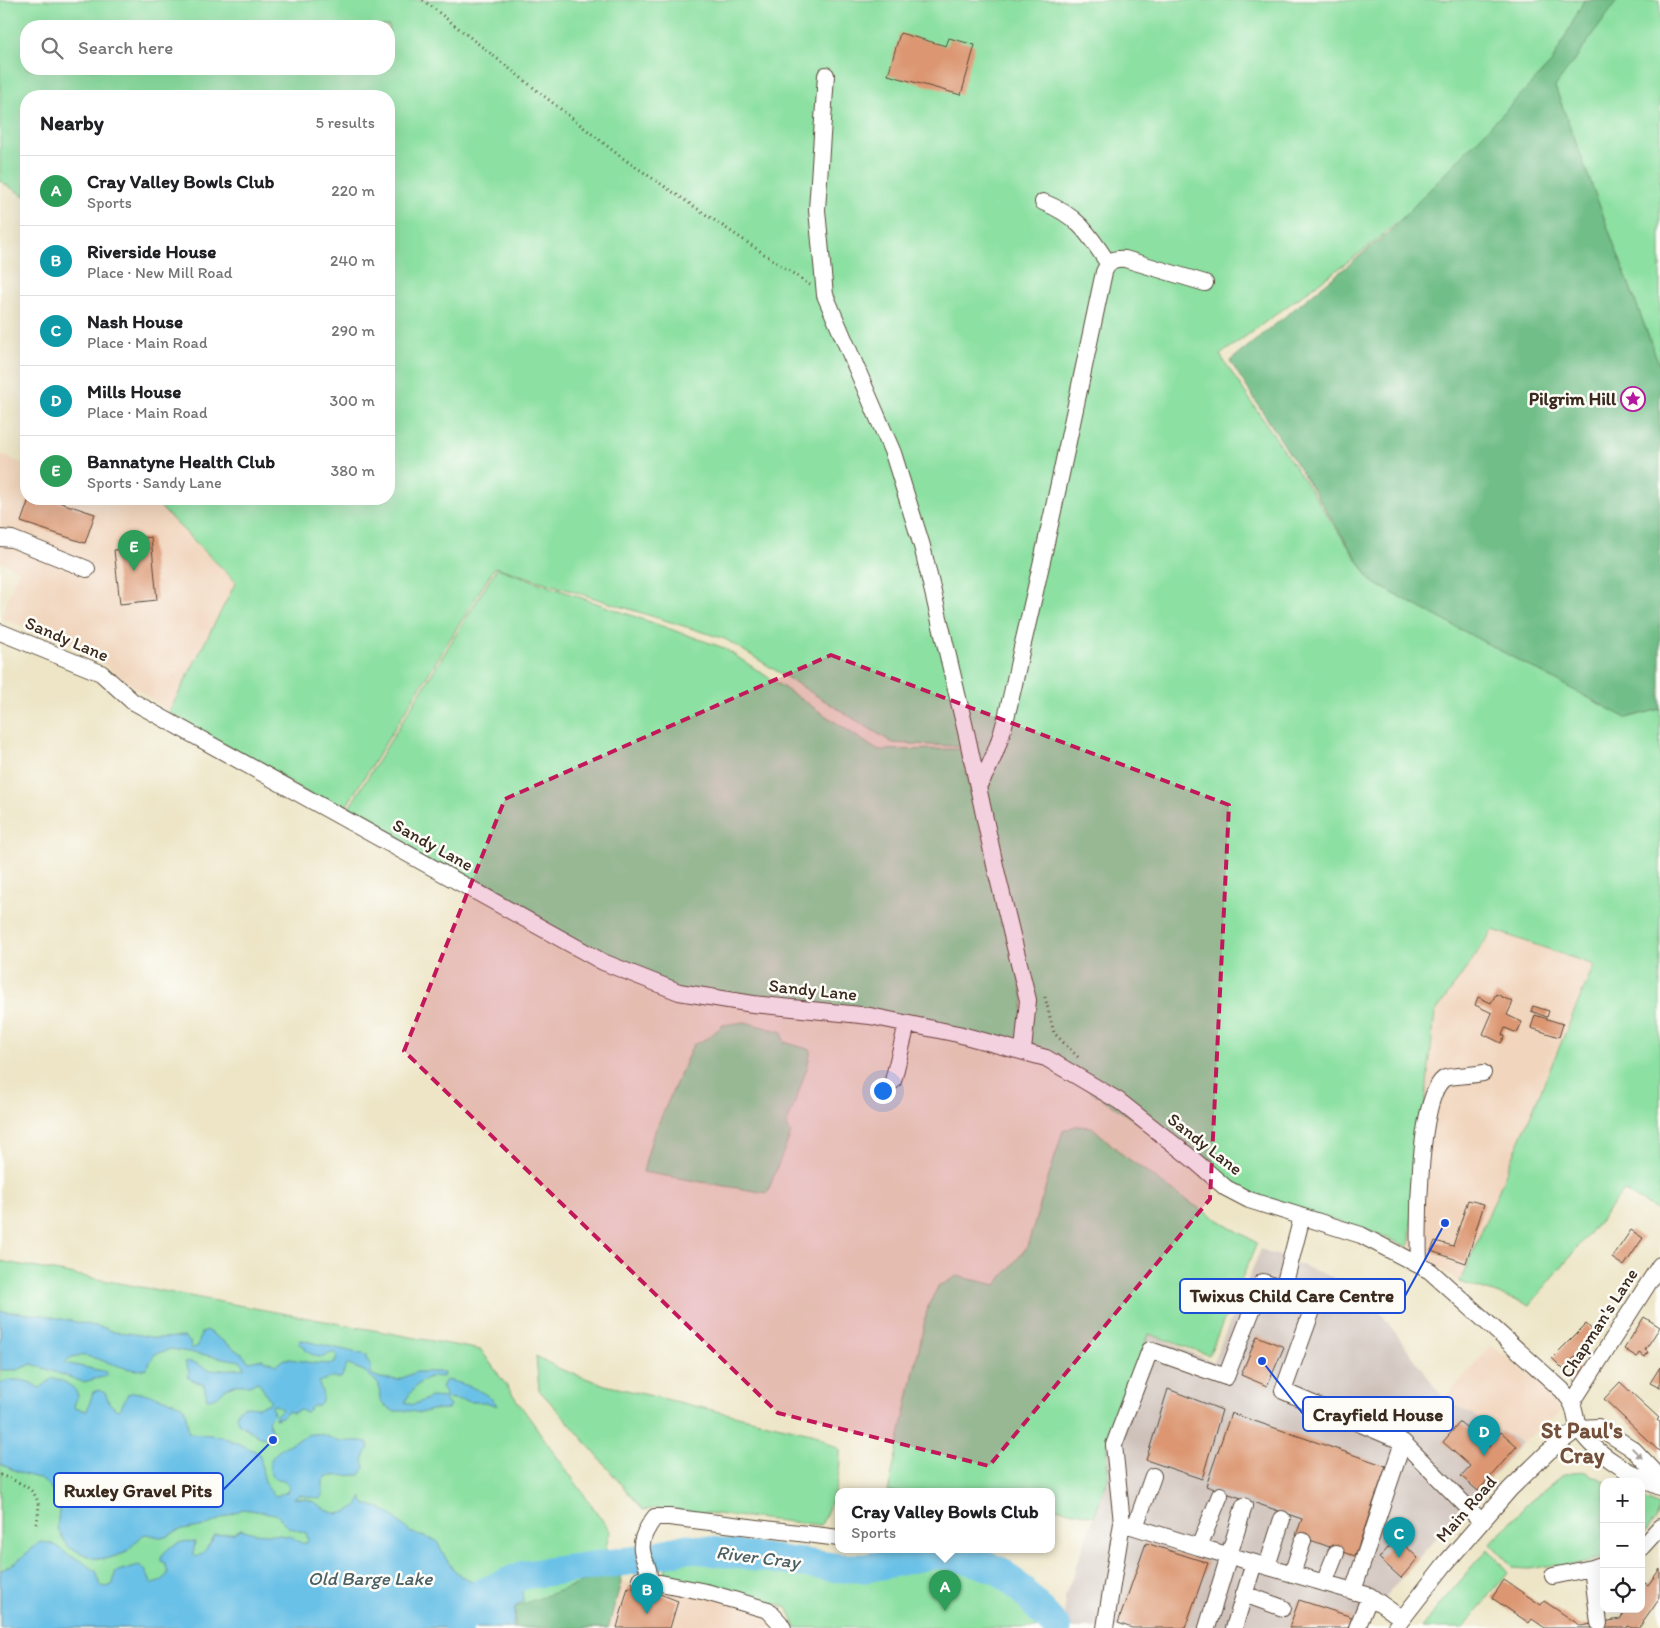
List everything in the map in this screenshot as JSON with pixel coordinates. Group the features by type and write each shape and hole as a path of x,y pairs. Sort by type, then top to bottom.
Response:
{"street":[{"path":"826,75 817,210 825,295 893,453 922,546 996,870 1028,1000 1022,1051"},
{"path":"1043,202 1060,209 1085,229 1108,263"},
{"path":"978,786 988,772 1001,737 1038,578 1104,272 1108,263 1116,258 1125,259 1205,283"},
{"path":"0,538 12,539 87,569"},
{"name":"Sandy Lane","path":"0,632 101,673 132,701 603,962 679,992 753,1004 870,1016 958,1034 1046,1058 1119,1101 1226,1188 1249,1200 1361,1235 1430,1271 1562,1390 1572,1403 1579,1428"},
{"path":"893,1081 907,1024"},
{"path":"1419,1265 1418,1214 1420,1181 1427,1118 1436,1088 1446,1078 1483,1073"},
{"path":"1284,1290 1302,1217"},
{"name":"Chapman's Lane","path":"1572,1403 1660,1265"},
{"path":"1128,1525 1114,1445 1150,1350 1226,1376 1263,1282 1315,1302 1283,1391 1403,1442 1481,1521"},
{"path":"1579,1428 1598,1428 1633,1448 1653,1470 1660,1481"},
{"path":"1579,1428 1589,1442 1620,1466 1645,1481 1660,1486"},
{"name":"Main Road","path":"1398,1623 1481,1521 1510,1489 1548,1452 1579,1428"},
{"path":"1353,1591 1403,1442"},
{"path":"1105,1628 1128,1525 1152,1476"},
{"path":"1198,1547 1220,1495"},
{"path":"1207,1628 1244,1506"},
{"path":"783,1628 768,1610 645,1577 642,1551 645,1533 655,1517 669,1517 835,1538"},
{"path":"1234,1628 1244,1594 1282,1519"},
{"path":"1128,1525 1228,1556 1370,1596 1398,1623"},
{"path":"1645,1544 1660,1527"},
{"path":"1292,1574 1303,1542"},
{"path":"1324,1583 1336,1552"},
{"path":"1553,1576 1598,1566 1599,1623"},
{"path":"1244,1594 1283,1608"},
{"path":"1357,1628 1370,1596"}],"path":[{"path":"423,0 621,158 825,295"},
{"path":"1044,996 1054,1033 1081,1060"},
{"path":"1206,1148 1220,1158 1226,1188"},
{"path":"0,1475 29,1488 36,1496 39,1504 39,1514 35,1527"}],"highlighted area":[{"path":"831,655 1229,805 1210,1199 989,1466 778,1413 404,1051 505,799"}],"shaded area":[{"path":"0,454 20,462 20,505 158,505 236,582 169,712 80,647 1,618 19,570 0,562"},
{"path":"1493,930 1594,965 1460,1282 1409,1247 1435,1013"},
{"path":"1261,1249 1364,1290 1444,1399 1522,1443 1422,1554 1360,1628 1065,1628 1065,1596 1108,1478 1107,1443 1149,1334 1213,1362"},
{"path":"1491,1345 1549,1390 1560,1412 1522,1443 1444,1399"},
{"path":"621,1582 705,1595 766,1614 780,1628 608,1628"}],"green space":[{"path":"0,0 1660,0 1660,367 1555,87 1371,245 1220,355 1372,582 1626,718 1660,709 1660,1212 1624,1191 1530,1305 1460,1282 1594,965 1493,930 1435,1013 1409,1247 1362,1228 1249,1198 1026,1047 1031,998 971,747 893,743 725,639 495,567 342,813 169,712 236,582 158,505 395,505 395,90 20,90 20,193 0,181"},
{"path":"1584,0 1618,0 1555,87 1660,367 1660,709 1626,718 1372,582 1230,361 1388,233 1552,62"},
{"path":"497,568 724,648 877,750 960,749 1024,999 1018,1046 679,991 603,961 344,816"},
{"path":"745,1022 782,1032 784,1042 811,1050 807,1068 786,1127 791,1133 767,1193 643,1172 652,1138 693,1045 708,1038 723,1025"},
{"path":"1075,1126 1092,1127 1123,1155 1187,1201 1257,1243 1209,1355 1149,1334 1107,1443 1108,1478 1094,1516 1055,1508 1055,1488 889,1488 928,1306 938,1287 957,1276 996,1285 1027,1247 1063,1131"},
{"path":"0,1261 481,1350 610,1531 599,1576 622,1568 621,1582 608,1628 0,1628"},
{"path":"536,1356 560,1369 605,1385 815,1434 840,1450 839,1471 829,1507 821,1525 659,1508 643,1510 539,1390"},
{"path":"1586,1472 1600,1479 1600,1559 1563,1567 1558,1564 1530,1569 1514,1568 1491,1544 1527,1504 1562,1476"},
{"path":"1645,1500 1660,1506 1655,1520 1645,1533"},
{"path":"1488,1549 1508,1572 1464,1628 1422,1628 1441,1603"},
{"path":"685,1555 843,1571 874,1572 929,1560 964,1564 989,1574 1047,1628 796,1628 787,1607 665,1577 667,1557"},
{"path":"622,1568 621,1582 608,1628 515,1628 515,1607"}],"water":[{"path":"0,1311 43,1315 105,1328 113,1332 156,1338 184,1337 190,1342 191,1349 198,1346 201,1333 207,1330 243,1355 249,1362 262,1359 276,1365 284,1359 290,1359 312,1363 335,1363 337,1356 335,1353 323,1357 316,1356 306,1351 304,1346 298,1343 301,1340 367,1355 367,1360 371,1365 371,1374 380,1378 398,1380 416,1372 444,1372 443,1377 426,1378 415,1387 405,1402 413,1405 431,1397 444,1398 445,1395 442,1387 446,1380 475,1388 488,1396 498,1406 485,1402 448,1398 445,1400 450,1406 448,1409 431,1410 421,1413 393,1411 383,1404 380,1399 379,1384 364,1371 347,1365 341,1378 330,1378 318,1382 323,1397 318,1406 313,1406 306,1412 300,1410 293,1413 288,1411 282,1417 275,1419 282,1409 273,1405 274,1414 268,1420 272,1432 267,1438 260,1437 238,1423 236,1415 238,1410 245,1406 258,1407 270,1403 258,1382 250,1385 231,1386 215,1398 207,1399 204,1385 188,1378 189,1371 185,1362 193,1362 211,1370 244,1368 240,1361 171,1349 155,1354 146,1369 136,1370 90,1357 72,1357 65,1363 107,1372 107,1376 83,1382 32,1364 17,1370 0,1370"},
{"name":"Old Barge Lake","path":"53,1378 71,1386 78,1395 75,1408 87,1411 93,1392 99,1390 105,1393 110,1404 117,1410 120,1409 128,1394 133,1393 154,1396 182,1405 185,1410 189,1433 221,1436 260,1455 266,1483 271,1492 276,1496 287,1492 289,1487 284,1480 272,1475 270,1462 277,1452 287,1445 310,1434 323,1435 342,1441 368,1443 369,1447 363,1460 365,1467 360,1475 327,1476 323,1481 323,1496 320,1499 300,1495 294,1498 306,1499 335,1513 341,1513 356,1506 362,1497 365,1504 380,1508 393,1516 410,1532 437,1541 454,1570 468,1580 483,1582 520,1570 523,1601 515,1607 513,1628 0,1628 0,1571 16,1562 40,1542 57,1546 68,1555 80,1560 96,1571 101,1586 107,1587 113,1584 115,1573 139,1565 145,1570 152,1584 162,1581 168,1573 165,1563 161,1561 161,1557 171,1547 180,1543 195,1542 193,1555 195,1557 204,1551 215,1535 234,1533 241,1529 254,1533 289,1535 301,1543 307,1543 308,1539 306,1533 288,1527 276,1514 243,1509 205,1526 177,1531 166,1537 143,1535 125,1553 106,1559 93,1558 70,1548 63,1540 57,1527 60,1504 48,1485 39,1478 23,1474 0,1464 0,1383 10,1380 22,1380 40,1388"}],"building":[{"path":"900,33 946,46 949,38 975,45 961,95 888,75"},
{"path":"27,505 67,505 95,514 85,543 21,522"},
{"path":"151,537 157,600 120,604 114,550 128,549 127,540"},
{"path":"1496,994 1513,1002 1507,1015 1522,1022 1517,1033 1505,1028 1502,1035 1505,1036 1501,1043 1483,1034 1492,1013 1475,1005 1478,997 1491,1003"},
{"path":"1533,1006 1549,1011 1547,1017 1531,1011"},
{"path":"1535,1015 1563,1024 1559,1037 1531,1028"},
{"path":"1468,1200 1484,1204 1466,1263 1431,1251 1435,1241 1453,1246"},
{"path":"1631,1230 1643,1238 1624,1266 1612,1258"},
{"path":"1644,1317 1660,1327 1645,1350 1648,1352 1645,1357 1639,1353 1637,1357 1624,1349"},
{"path":"1586,1324 1598,1335 1572,1360 1586,1374 1577,1383 1552,1358"},
{"path":"1257,1336 1284,1347 1267,1386 1241,1375"},
{"path":"1660,1367 1660,1388 1650,1383"},
{"path":"1620,1382 1659,1418 1657,1420 1660,1422 1660,1452 1604,1399"},
{"path":"1168,1389 1222,1410 1202,1479 1146,1460"},
{"path":"1231,1413 1386,1466 1355,1556 1296,1535 1302,1519 1206,1486"},
{"path":"1460,1422 1489,1447 1501,1432 1517,1446 1478,1491 1461,1476 1470,1466 1443,1442"},
{"path":"1397,1538 1418,1558 1401,1578 1379,1558"},
{"path":"1146,1543 1208,1563 1185,1628 1132,1628 1118,1623"},
{"path":"1660,1569 1660,1598 1639,1628 1628,1626 1627,1628 1545,1628 1532,1619 1529,1623 1492,1598 1504,1580 1541,1605 1544,1601 1581,1626 1620,1619 1624,1613 1645,1613 1645,1583 1648,1585"},
{"path":"628,1587 655,1592 678,1601 670,1628 617,1628"},
{"path":"1299,1600 1352,1617 1348,1628 1289,1628"}],"waterway":[{"name":"River Cray","path":"458,1628 473,1597 524,1575 636,1560 687,1548 840,1568 866,1568 929,1555 949,1555 1000,1571 1022,1590 1057,1628"}],"place":[{"name":"Pilgrim Hill","path":"1633,399"},
{"name":"Bannatyne Health Club","path":"134,571"},
{"name":"Twixus Child Care Centre","path":"1445,1223"},
{"name":"Crayfield House","path":"1262,1361"},
{"name":"Ruxley Gravel Pits","path":"273,1440"},
{"name":"Mills House","path":"1484,1456"},
{"name":"Nash House","path":"1399,1558"},
{"name":"Cray Valley Bowls Club","path":"945,1611"},
{"name":"Riverside House","path":"647,1614"}],"district":[{"name":"St Paul's Cray","path":"1582,1442"}]}
